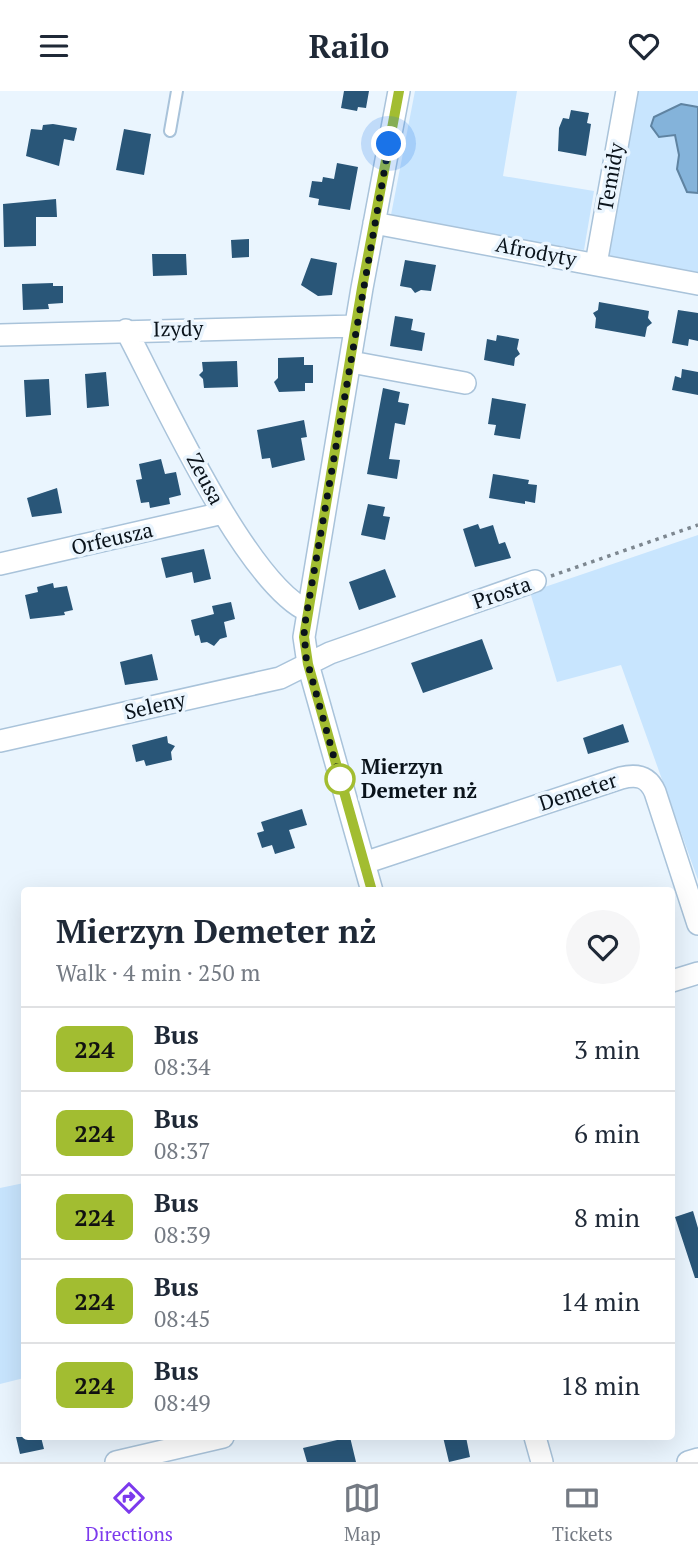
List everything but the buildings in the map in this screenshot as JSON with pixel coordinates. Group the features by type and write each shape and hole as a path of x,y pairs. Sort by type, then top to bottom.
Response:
{"street":[{"path":"371,887 308,664 304,637 399,91"},
{"name":"Temidy","path":"596,264 627,91"},
{"name":"Afrodyty","path":"374,223 698,284"},
{"name":"Izydy","path":"0,335 356,326"},
{"name":"Zeusa","path":"126,330 223,513 278,588 292,602 307,611"},
{"path":"351,362 465,383"},
{"name":"Orfeusza","path":"0,564 223,513"},
{"name":"Prosta","path":"308,664 330,653 535,581"},
{"name":"Seleny","path":"0,741 280,678 308,664"},
{"name":"Demeter","path":"363,863 621,778 638,776 652,784 698,924"},
{"path":"675,980 698,973"},
{"path":"116,1462 210,1440"},
{"path":"536,1440 542,1462"},
{"path":"688,1462 698,1459"}],"lane":[{"path":"170,131 177,91"}],"path":[{"path":"697,525 698,517"},
{"name":"Prosta","path":"535,581 697,525"}],"shaded area":[{"path":"415,91 517,91 503,176 594,191 584,250 390,220"},
{"path":"637,91 698,91 698,273 607,255"},
{"path":"681,104 698,107 698,193 687,192 677,169 679,155 675,135 659,137 651,126 654,117"},
{"path":"698,535 698,880 621,665 557,682 530,592"},
{"path":"21,1184 21,1379 0,1384 0,1188"}],"bus line":[{"name":"224","path":"371,887 308,664 304,637 362,288 399,91"}],"place":[{"name":"Mierzyn Demeter nż","path":"340,779"}],"route":[{"path":"340,779 306,657 304,629 389,144"}]}
